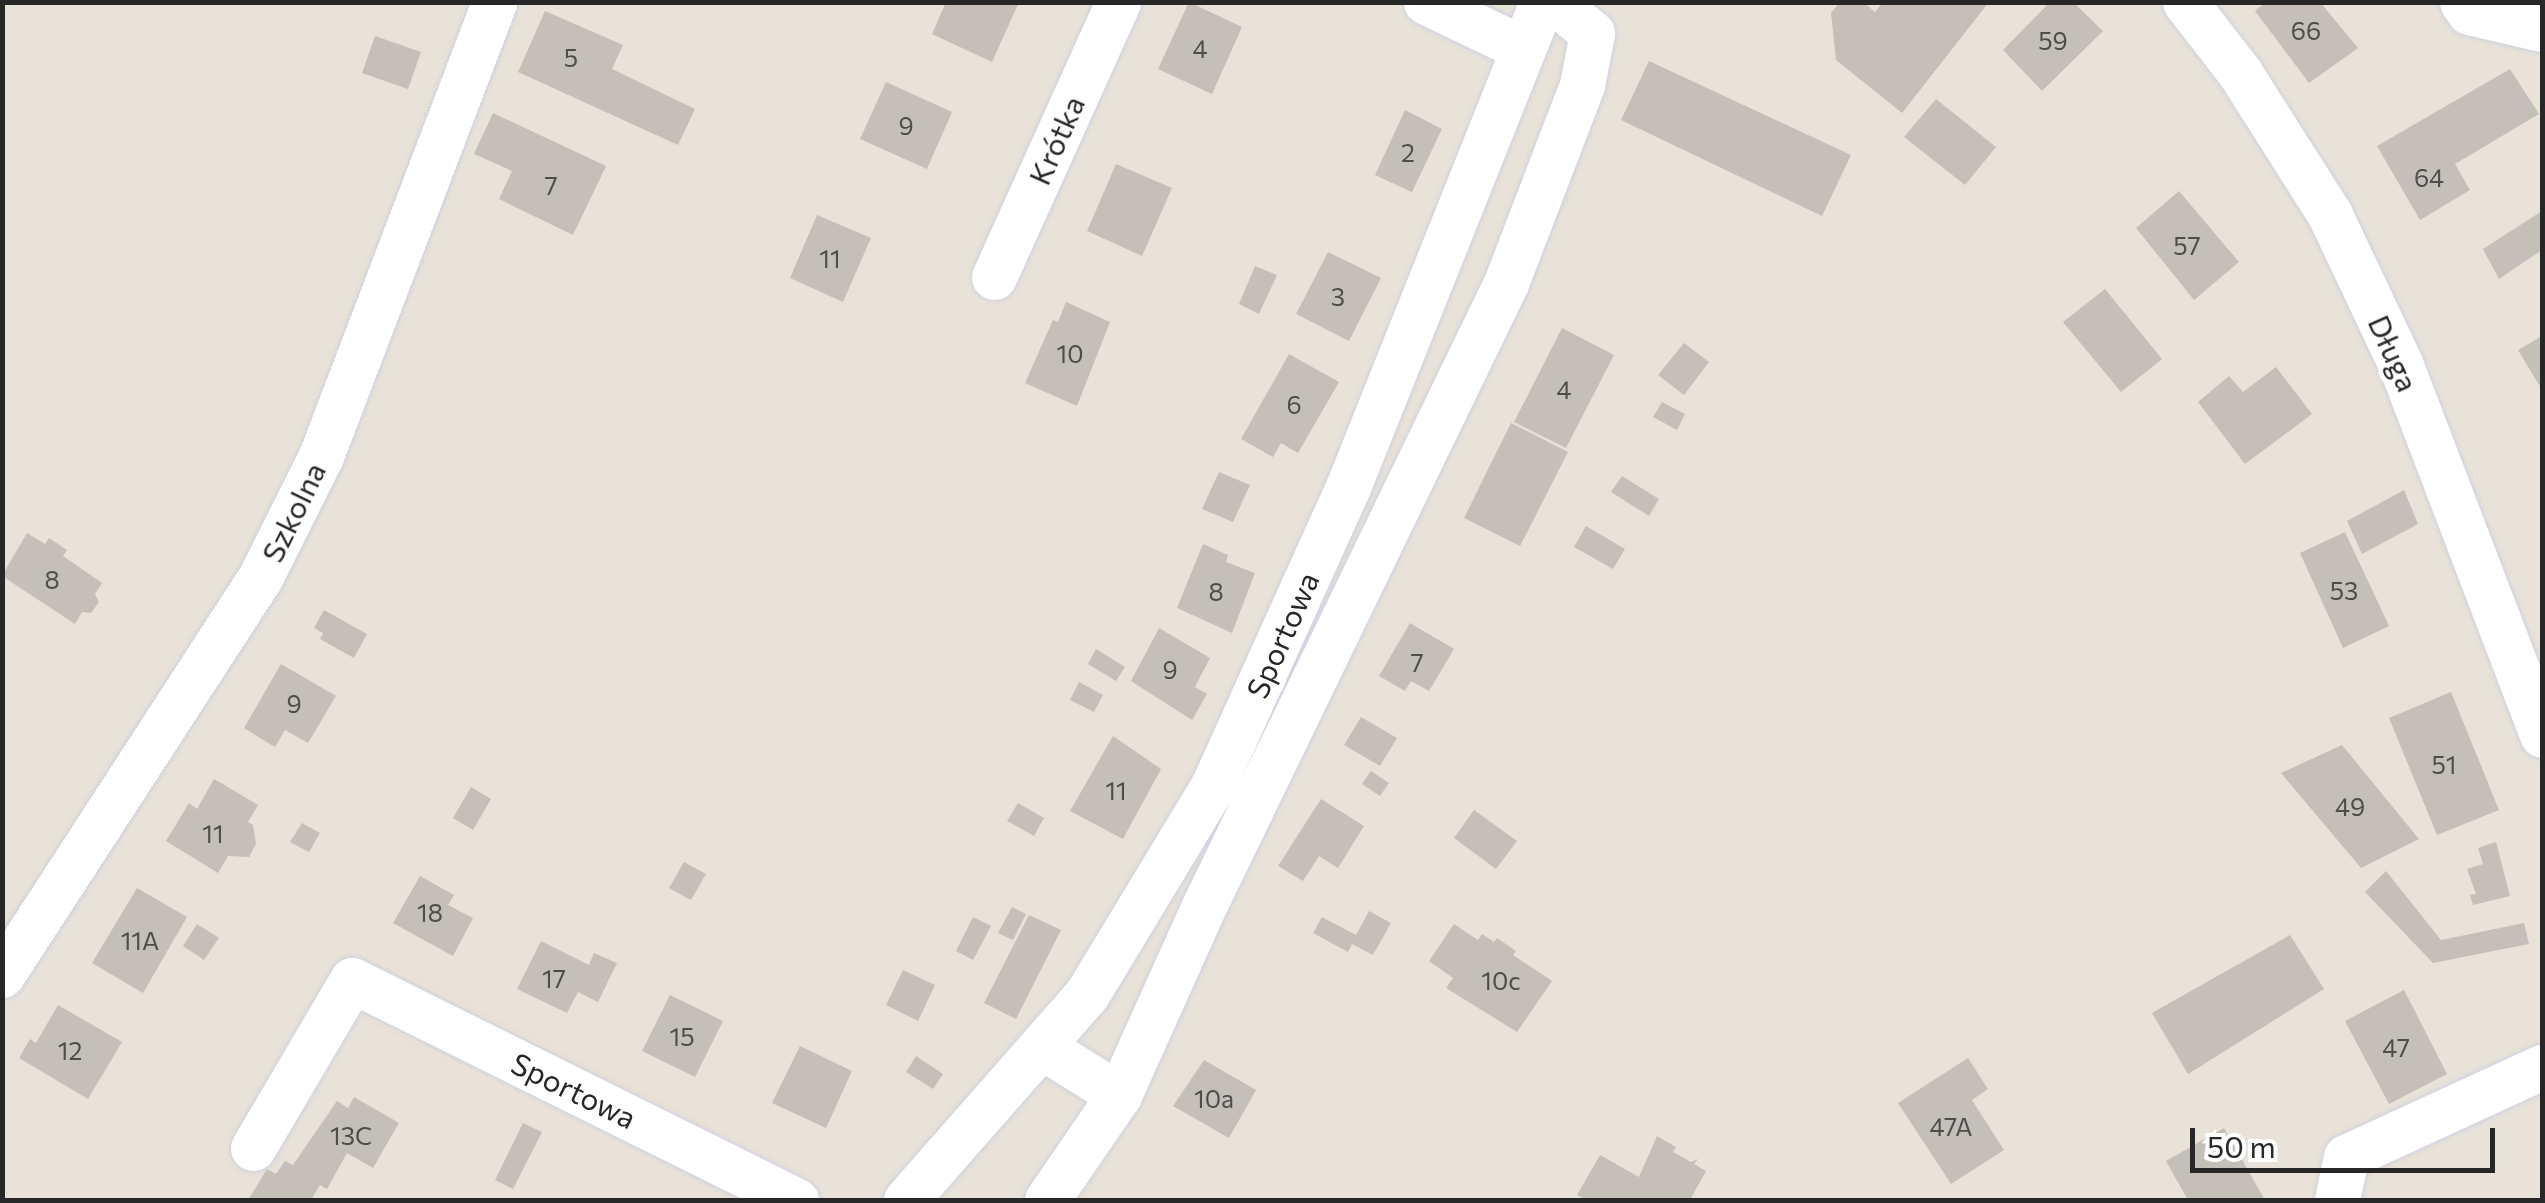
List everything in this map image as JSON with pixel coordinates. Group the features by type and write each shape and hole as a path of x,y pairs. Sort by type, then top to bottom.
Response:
{"street":[{"name":"Szkolna","path":"2,976 260,578 322,456 494,2"},
{"name":"Krótka","path":"994,277 1118,2"},
{"path":"1426,2 1522,48"},
{"name":"Sportowa","path":"906,1200 1044,1048 1087,994 1213,786 1348,487 1542,2"},
{"path":"1047,1200 1119,1096 1205,904 1506,283 1582,85 1592,33 1555,2"},
{"name":"Długa","path":"2184,2 2240,73 2330,215 2400,363 2542,735"},
{"path":"2462,2 2470,12 2542,29"},
{"name":"Sportowa","path":"252,1148 352,980 796,1200"},
{"path":"1044,1048 1119,1096"},
{"path":"2338,1200 2346,1157 2542,1066"}],"building":[{"path":"946,2 1019,2 992,62 932,34"},
{"path":"1189,2 1242,27 1212,94 1158,69"},
{"path":"1840,2 1863,2 1875,12 1883,2 1989,2 1902,113 1836,60 1831,13"},
{"path":"2050,2 2073,2 2103,31 2042,91 2003,50"},
{"path":"2266,2 2320,2 2358,48 2309,83 2255,11"},
{"path":"545,11 623,45 612,69 695,109 678,145 518,72"},
{"path":"375,36 421,52 408,89 362,73"},
{"path":"1649,61 1851,155 1822,216 1621,120"},
{"path":"2510,69 2539,114 2455,164 2470,190 2420,220 2377,146"},
{"path":"886,82 952,112 927,169 860,139"},
{"path":"1936,99 1996,147 1965,185 1904,137"},
{"path":"1405,110 1442,129 1412,192 1375,175"},
{"path":"493,113 606,166 573,235 499,199 512,171 474,154"},
{"path":"1116,164 1172,188 1142,256 1087,231"},
{"path":"2179,191 2239,262 2194,300 2136,228"},
{"path":"2542,211 2542,250 2499,279 2483,249"},
{"path":"817,215 871,238 843,302 790,278"},
{"path":"1328,252 1381,278 1349,341 1296,314"},
{"path":"1255,266 1277,275 1259,314 1239,304"},
{"path":"2105,289 2162,359 2121,392 2063,322"},
{"path":"1066,302 1110,322 1077,406 1025,383 1053,320 1058,322"},
{"path":"1562,328 1614,355 1566,448 1514,422"},
{"path":"2542,336 2542,383 2539,385 2518,350"},
{"path":"1684,343 1709,362 1684,395 1658,375"},
{"path":"1289,354 1339,382 1298,453 1281,443 1273,457 1241,439"},
{"path":"2276,367 2312,414 2245,464 2198,402 2229,376 2243,392"},
{"path":"1662,402 1685,414 1677,430 1653,417"},
{"path":"1511,423 1568,452 1520,546 1464,518"},
{"path":"1219,472 1250,485 1233,522 1202,509"},
{"path":"1622,476 1659,499 1649,516 1611,492"},
{"path":"2404,490 2418,524 2362,554 2347,521"},
{"path":"1586,526 1625,549 1613,569 1574,547"},
{"path":"2345,532 2389,626 2343,648 2300,553"},
{"path":"27,533 45,544 49,538 67,550 63,556 102,583 95,594 99,602 91,613 82,612 75,624 2,576"},
{"path":"1203,544 1228,555 1226,562 1255,573 1232,633 1177,608"},
{"path":"324,610 367,634 354,658 320,639 323,633 314,628"},
{"path":"1410,623 1454,649 1429,691 1411,681 1405,691 1379,676"},
{"path":"1159,628 1210,658 1195,687 1207,694 1192,720 1131,681"},
{"path":"1096,649 1125,667 1116,681 1088,664"},
{"path":"281,664 336,696 308,743 285,730 275,747 244,728"},
{"path":"1079,682 1103,695 1094,712 1070,700"},
{"path":"2451,692 2499,810 2437,835 2389,718"},
{"path":"1361,717 1397,738 1380,766 1344,745"},
{"path":"1113,736 1161,769 1123,839 1070,811"},
{"path":"2342,745 2419,839 2361,868 2281,773"},
{"path":"1371,771 1389,783 1380,796 1362,784"},
{"path":"214,779 258,805 248,822 253,825 256,844 249,857 228,856 218,873 166,841 189,803 197,809"},
{"path":"471,787 491,799 473,830 453,818"},
{"path":"1321,799 1364,826 1338,868 1319,856 1303,881 1278,866"},
{"path":"1018,803 1044,818 1034,836 1007,821"},
{"path":"1474,810 1517,841 1496,869 1454,838"},
{"path":"302,823 320,833 309,852 290,842"},
{"path":"2496,842 2510,896 2473,905 2470,895 2476,894 2467,869 2483,864 2478,848"},
{"path":"684,862 706,874 691,900 669,888"},
{"path":"2386,871 2441,940 2524,923 2529,944 2433,963 2365,892"},
{"path":"420,876 454,895 448,905 473,918 453,956 393,923"},
{"path":"137,888 187,917 143,993 92,963"},
{"path":"1012,907 1026,914 1013,940 998,933"},
{"path":"1369,911 1391,923 1373,955 1352,944 1348,952 1313,933 1322,917 1356,935"},
{"path":"1029,915 1061,930 1016,1019 984,1003"},
{"path":"973,917 991,926 973,960 956,951"},
{"path":"197,924 219,938 204,960 183,946"},
{"path":"1454,924 1478,940 1482,934 1494,942 1497,938 1516,951 1513,955 1552,981 1517,1032 1446,988 1453,978 1429,961"},
{"path":"2290,935 2324,989 2188,1074 2152,1013"},
{"path":"541,941 589,965 594,953 617,963 598,1002 578,992 567,1013 517,989"},
{"path":"903,970 935,985 918,1021 886,1005"},
{"path":"2404,990 2447,1074 2389,1104 2345,1021"},
{"path":"670,995 723,1021 695,1077 642,1051"},
{"path":"58,1005 122,1042 88,1099 19,1058 30,1039 36,1043"},
{"path":"800,1046 852,1071 826,1128 772,1103"},
{"path":"916,1056 943,1074 933,1089 906,1072"},
{"path":"1968,1058 1988,1089 1972,1100 2004,1150 1951,1184 1898,1103"},
{"path":"1204,1060 1256,1090 1229,1138 1173,1106"},
{"path":"354,1097 399,1123 373,1168 347,1153 327,1189 320,1185 311,1200 248,1200 267,1169 276,1174 285,1161 293,1165 337,1101 348,1108"},
{"path":"523,1123 542,1132 513,1189 495,1180"},
{"path":"2224,1128 2265,1200 2188,1200 2166,1161"},
{"path":"1657,1136 1676,1147 1673,1152 1691,1162 1698,1159 1694,1164 1706,1171 1690,1200 1586,1200 1577,1195 1600,1155 1639,1177"}]}
